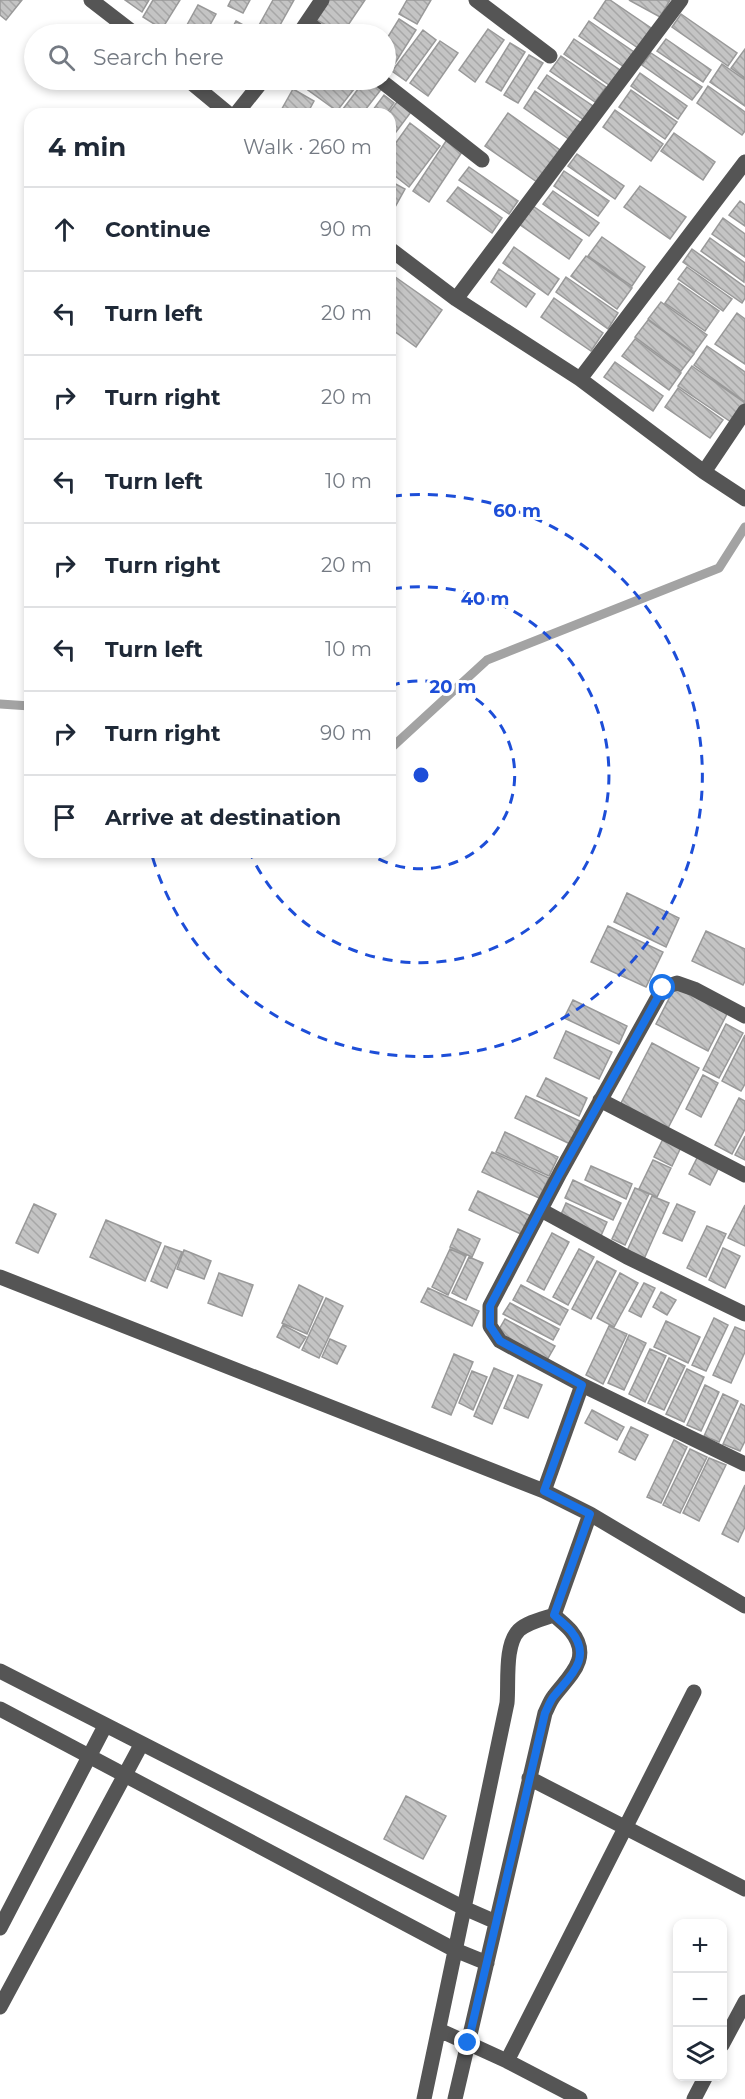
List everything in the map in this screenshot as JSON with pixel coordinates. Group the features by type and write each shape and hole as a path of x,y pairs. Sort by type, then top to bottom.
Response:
{"street":[{"path":"91,0 122,24"},
{"path":"306,24 322,0"},
{"path":"476,0 550,56"},
{"path":"456,299 681,0"},
{"path":"200,90 222,108"},
{"path":"241,108 255,90"},
{"path":"393,90 482,160"},
{"path":"580,379 745,162"},
{"path":"396,254 456,299 580,379 704,472 741,496"},
{"path":"704,472 745,411"},
{"path":"745,1017 694,989 677,983 663,988 600,1100 490,1306 490,1326 500,1341 582,1385 745,1464"},
{"path":"600,1100 745,1175"},
{"path":"541,1210 627,1257 745,1314"},
{"path":"0,1277 544,1491 590,1514 745,1606"},
{"path":"544,1491 582,1385"},
{"path":"554,1615 590,1514"},
{"path":"455,2099 545,1713 552,1698 574,1674 579,1663 580,1652 577,1641 571,1631 554,1615"},
{"path":"424,2099 507,1703 511,1646 519,1630 532,1622 554,1615"},
{"path":"0,1671 141,1745 496,1922"},
{"path":"507,2061 694,1692"},
{"path":"0,1709 455,1950 487,1963"},
{"path":"0,1928 105,1726"},
{"path":"0,2007 141,1745"},
{"path":"529,1778 745,1889"},
{"path":"727,2037 745,2002"},
{"path":"439,2030 507,2061 580,2099"},
{"path":"694,2099 703,2081"}],"building":[{"path":"0,0 22,0 6,20 0,15"},
{"path":"125,0 149,0 142,12"},
{"path":"153,0 180,0 165,24 154,24 143,17"},
{"path":"231,0 250,0 243,13 228,6"},
{"path":"273,0 294,0 281,24 260,24"},
{"path":"328,0 365,0 349,24 324,24 315,19"},
{"path":"407,0 431,0 417,24 399,14"},
{"path":"606,0 610,0 651,28 638,48 594,18"},
{"path":"629,0 670,0 660,17"},
{"path":"198,5 216,14 210,24 188,24"},
{"path":"681,14 737,53 728,66 672,27"},
{"path":"399,19 416,30 396,62 396,24"},
{"path":"589,21 634,52 624,67 579,36"},
{"path":"488,29 504,40 475,82 459,70"},
{"path":"423,30 436,40 406,81 396,74 396,66"},
{"path":"574,39 620,70 609,85 564,54"},
{"path":"666,39 711,70 703,82 657,51"},
{"path":"440,41 458,53 428,96 410,83"},
{"path":"510,43 525,52 501,91 486,82"},
{"path":"745,49 745,78 731,68"},
{"path":"651,53 702,87 692,100 642,65"},
{"path":"529,55 543,63 518,103 504,95"},
{"path":"561,56 606,87 595,102 550,71"},
{"path":"722,64 745,80 745,106 710,82"},
{"path":"640,73 687,106 678,119 631,86"},
{"path":"547,75 593,106 584,120 538,88"},
{"path":"708,86 745,112 745,131 742,135 697,103"},
{"path":"292,90 314,101 310,108 282,108"},
{"path":"308,90 353,90 339,108 333,108"},
{"path":"357,90 381,90 367,108 344,108"},
{"path":"631,90 677,122 665,139 619,107"},
{"path":"535,91 581,123 570,140 524,108"},
{"path":"384,95 394,103 390,108 374,108"},
{"path":"400,98 414,108 396,132 396,108 392,108"},
{"path":"615,110 663,144 651,161 603,127"},
{"path":"508,113 560,150 537,182 485,146"},
{"path":"410,123 440,146 409,187 396,177 396,143"},
{"path":"674,133 715,162 703,180 661,151"},
{"path":"446,141 462,152 429,202 413,191"},
{"path":"577,154 624,186 615,199 568,166"},
{"path":"469,167 518,201 509,214 459,180"},
{"path":"564,171 609,201 598,216 554,186"},
{"path":"396,184 405,189 396,205"},
{"path":"640,186 686,217 670,239 624,207"},
{"path":"458,187 502,218 492,233 447,201"},
{"path":"553,191 599,223 589,236 543,204"},
{"path":"740,201 745,205 745,226 729,215"},
{"path":"533,206 582,240 569,259 519,224"},
{"path":"723,218 745,234 745,257 712,234"},
{"path":"602,237 645,267 632,286 588,256"},
{"path":"710,238 745,263 744,282 701,251"},
{"path":"514,247 559,279 548,295 503,263"},
{"path":"692,249 745,287 745,298 742,303 683,262"},
{"path":"586,256 632,288 617,309 571,276"},
{"path":"687,267 732,299 723,311 678,279"},
{"path":"499,269 535,294 526,307 491,282"},
{"path":"566,277 618,313 608,329 556,292"},
{"path":"396,278 442,310 416,347 396,332"},
{"path":"679,283 719,311 705,331 665,303"},
{"path":"554,298 603,333 591,351 541,317"},
{"path":"661,302 707,335 694,353 648,319"},
{"path":"737,313 745,319 745,364 715,344"},
{"path":"648,320 694,354 681,371 635,337"},
{"path":"635,339 681,373 669,390 622,356"},
{"path":"707,346 745,372 745,402 694,365"},
{"path":"615,362 663,396 653,411 604,377"},
{"path":"692,366 745,403 731,422 678,386"},
{"path":"678,388 723,420 710,438 665,407"},
{"path":"627,893 679,918 666,947 614,922"},
{"path":"608,926 663,952 646,987 591,962"},
{"path":"706,931 745,949 743,985 692,961"},
{"path":"676,985 728,1012 708,1051 656,1024"},
{"path":"573,1000 627,1026 619,1044 564,1018"},
{"path":"726,1024 743,1033 719,1078 703,1070"},
{"path":"566,1031 612,1052 599,1079 554,1058"},
{"path":"745,1035 745,1084 741,1091 722,1081"},
{"path":"652,1043 699,1068 667,1130 620,1105"},
{"path":"703,1075 718,1083 701,1117 686,1109"},
{"path":"546,1078 587,1098 579,1116 537,1096"},
{"path":"526,1096 580,1121 570,1144 515,1118"},
{"path":"739,1098 745,1101 745,1129 732,1154 715,1145"},
{"path":"505,1132 558,1157 549,1176 496,1152"},
{"path":"665,1135 683,1143 672,1166 654,1157"},
{"path":"745,1136 745,1160 735,1155"},
{"path":"492,1152 549,1178 539,1198 482,1172"},
{"path":"699,1154 720,1165 710,1185 689,1174"},
{"path":"653,1160 671,1168 657,1197 639,1189"},
{"path":"591,1166 632,1184 626,1199 585,1180"},
{"path":"573,1180 621,1203 613,1220 565,1198"},
{"path":"635,1188 649,1194 625,1245 612,1239"},
{"path":"478,1191 531,1216 523,1235 469,1210"},
{"path":"652,1196 669,1203 644,1259 627,1251"},
{"path":"566,1203 607,1222 600,1238 559,1219"},
{"path":"34,1204 56,1214 38,1253 16,1243"},
{"path":"677,1204 695,1212 682,1241 663,1233"},
{"path":"745,1205 745,1246 728,1238"},
{"path":"106,1220 161,1243 145,1281 90,1257"},
{"path":"707,1226 726,1234 706,1277 687,1268"},
{"path":"458,1229 480,1239 472,1257 450,1247"},
{"path":"552,1233 569,1242 544,1290 527,1281"},
{"path":"165,1246 182,1252 167,1288 151,1281"},
{"path":"723,1248 740,1256 725,1288 709,1280"},
{"path":"450,1249 466,1256 448,1295 432,1287"},
{"path":"579,1249 594,1257 568,1305 553,1297"},
{"path":"184,1250 211,1261 204,1279 177,1269"},
{"path":"469,1257 483,1263 466,1300 452,1293"},
{"path":"597,1261 616,1271 591,1319 572,1309"},
{"path":"219,1273 253,1285 242,1316 208,1303"},
{"path":"620,1273 638,1283 614,1327 597,1318"},
{"path":"644,1283 655,1288 641,1317 629,1311"},
{"path":"299,1285 323,1297 307,1334 282,1323"},
{"path":"521,1285 568,1310 560,1325 513,1300"},
{"path":"428,1288 479,1311 472,1326 421,1302"},
{"path":"661,1292 676,1300 667,1315 653,1307"},
{"path":"326,1298 343,1306 319,1358 302,1350"},
{"path":"510,1303 559,1329 553,1340 503,1314"},
{"path":"714,1318 728,1325 706,1371 692,1365"},
{"path":"505,1319 555,1346 547,1360 497,1333"},
{"path":"666,1321 700,1337 688,1363 654,1347"},
{"path":"283,1325 306,1337 299,1348 277,1337"},
{"path":"609,1326 627,1334 603,1384 586,1375"},
{"path":"735,1327 745,1331 745,1352 731,1383 713,1375"},
{"path":"629,1335 646,1343 624,1390 608,1383"},
{"path":"330,1339 346,1346 337,1364 322,1357"},
{"path":"650,1349 666,1356 645,1402 629,1394"},
{"path":"454,1354 473,1362 451,1415 432,1407"},
{"path":"669,1358 685,1366 664,1410 648,1403"},
{"path":"494,1368 513,1376 492,1424 474,1416"},
{"path":"687,1369 704,1377 684,1422 666,1414"},
{"path":"472,1371 487,1377 473,1410 459,1403"},
{"path":"518,1375 542,1385 528,1418 504,1408"},
{"path":"705,1385 719,1392 701,1431 687,1425"},
{"path":"723,1394 738,1401 719,1442 704,1436"},
{"path":"741,1404 745,1406 745,1441 740,1451 723,1444"},
{"path":"592,1410 624,1427 617,1440 585,1423"},
{"path":"631,1427 648,1435 635,1460 619,1452"},
{"path":"674,1440 687,1447 661,1503 647,1497"},
{"path":"690,1449 707,1457 680,1513 663,1505"},
{"path":"709,1458 726,1465 699,1521 683,1513"},
{"path":"745,1485 745,1527 738,1542 722,1534"},
{"path":"406,1796 446,1816 423,1859 384,1839"}],"waterway":[{"path":"396,743 487,660 719,568 745,527"},
{"path":"0,704 24,706"}],"route":[{"path":"468,2043 545,1713 552,1698 574,1674 579,1663 580,1652 577,1641 571,1631 554,1615 590,1514 544,1491 582,1385 500,1341 490,1326 490,1306 560,1173 652,1004 663,988"}]}
